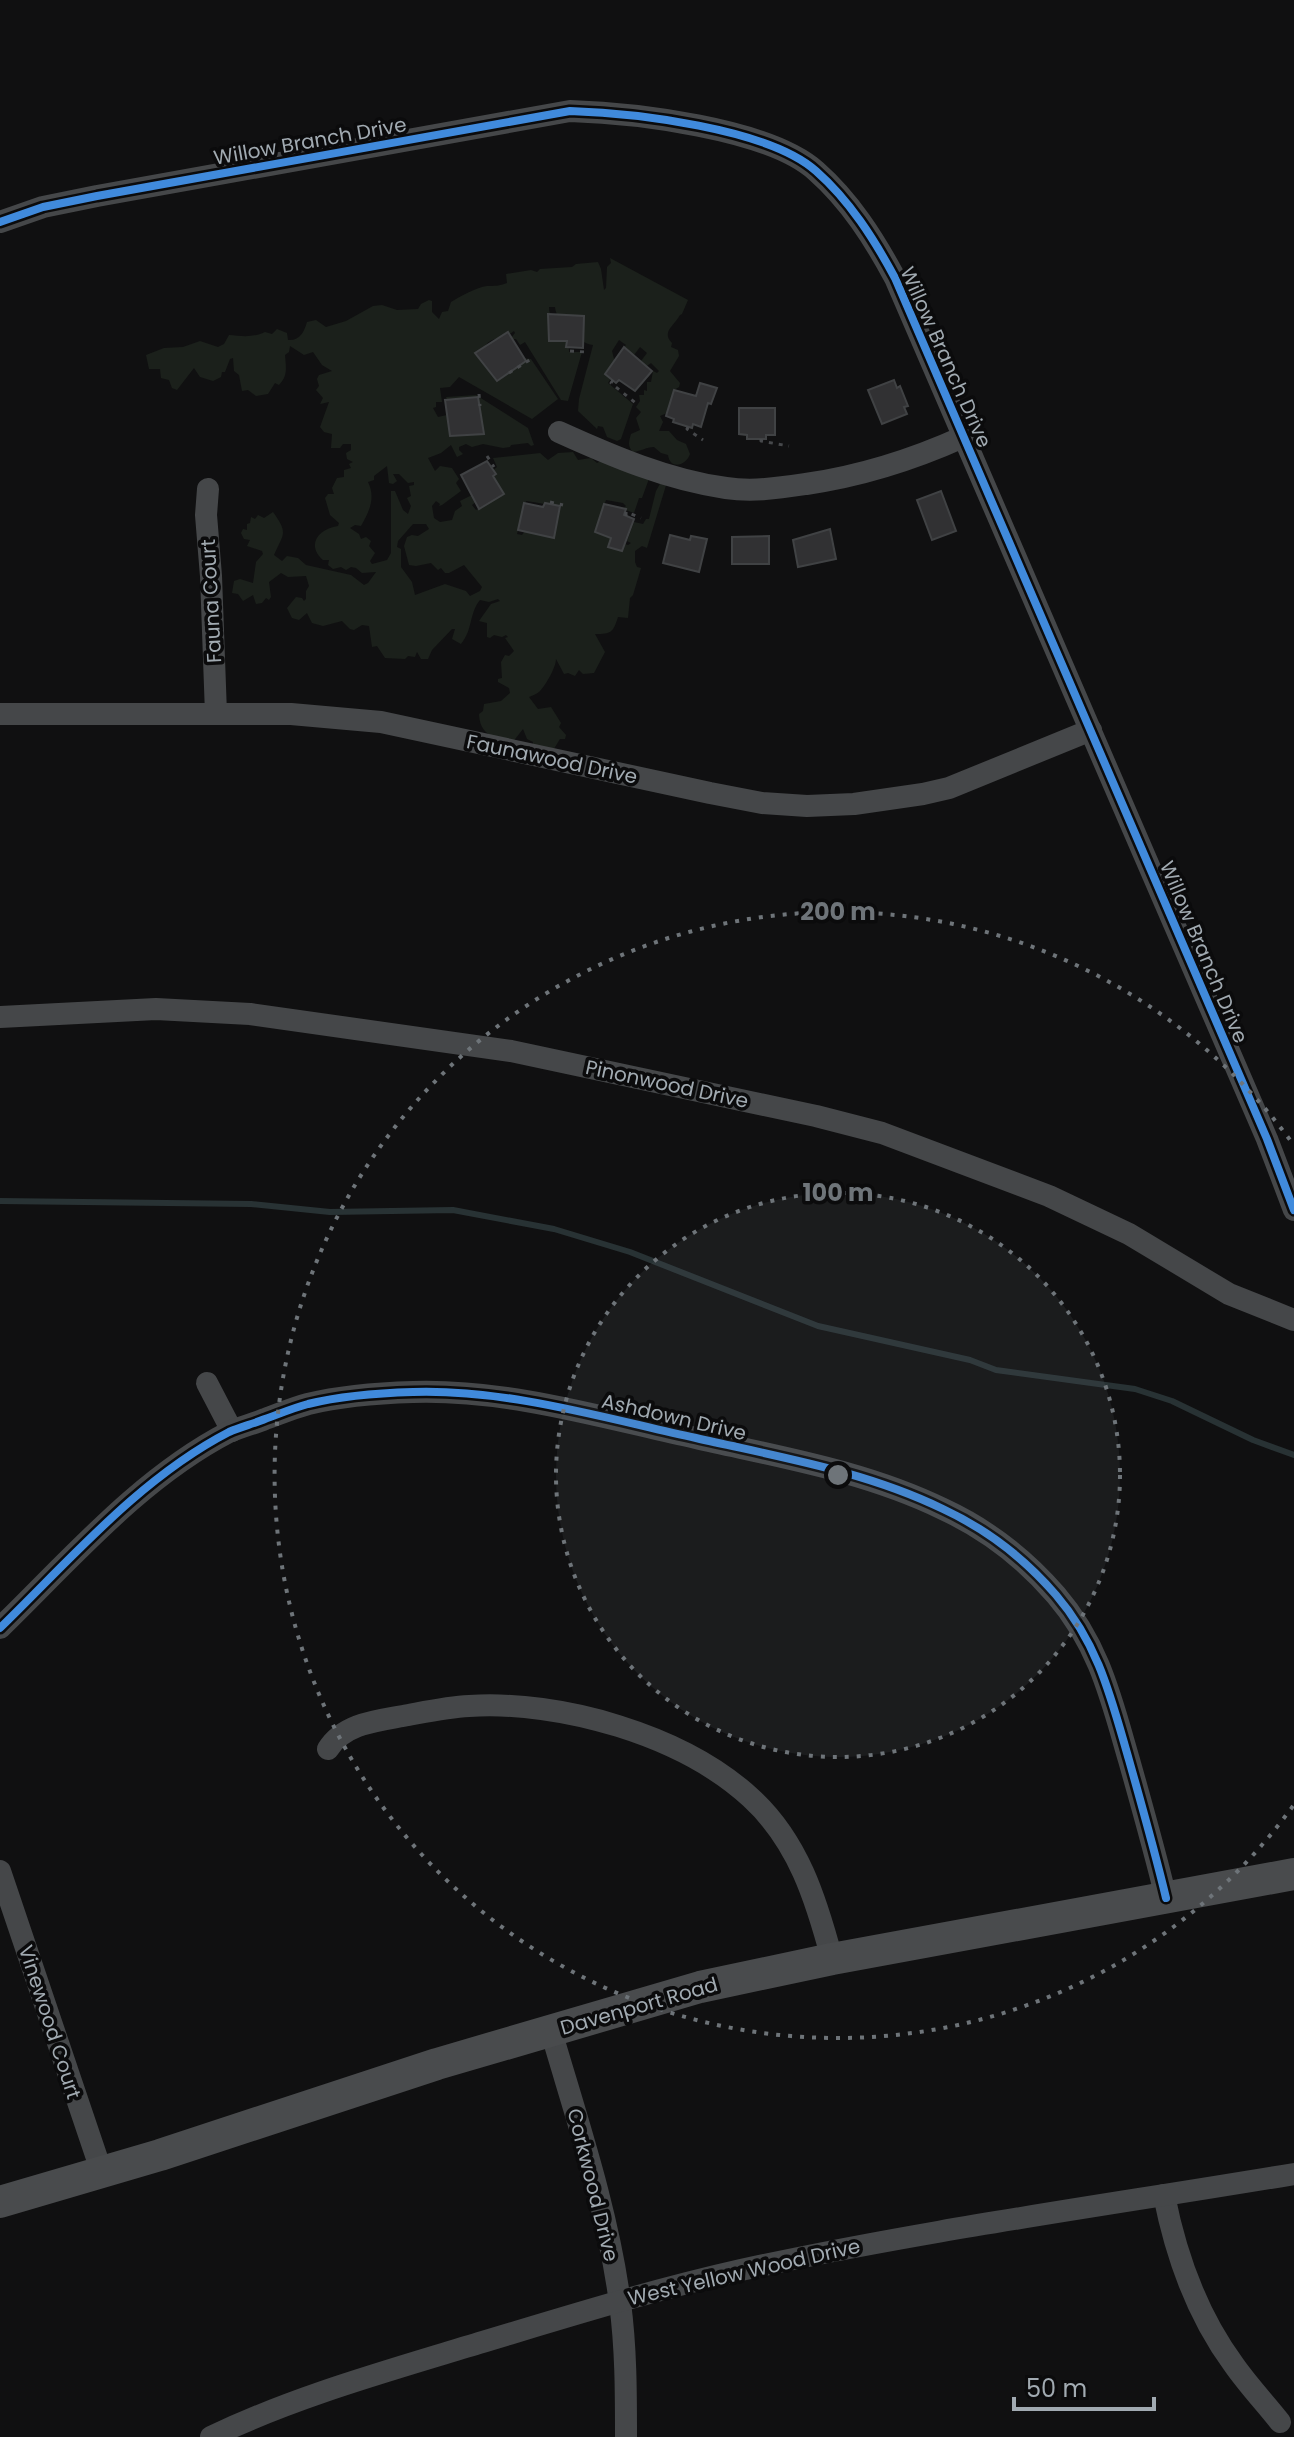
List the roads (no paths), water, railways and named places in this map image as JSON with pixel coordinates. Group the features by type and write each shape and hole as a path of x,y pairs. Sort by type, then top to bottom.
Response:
{"street":[{"name":"Willow Branch Drive","path":"0,222 43,207 97,196 570,111 666,120 740,136 781,149 816,171 867,230 895,278 1260,1124 1294,1210"},
{"path":"559,432 632,463 686,480 728,489 757,490 863,474 963,437"},
{"name":"Fauna Court","path":"208,489 206,515 216,714"},
{"name":"Faunawood Drive","path":"0,714 291,714 381,722 710,793 762,803 807,806 854,804 949,788 1091,730"},
{"name":"Pinonwood Drive","path":"0,1017 156,1009 250,1014 511,1051 853,1125 958,1160 1064,1202 1129,1234 1229,1294 1294,1320"},
{"path":"207,1383 232,1431"},
{"name":"Ashdown Drive","path":"0,1628 121,1509 175,1465 232,1431 307,1404 348,1397 415,1392 479,1395 587,1414 827,1468 891,1486 943,1509 990,1535 1059,1598 1087,1638 1106,1682 1166,1898"},
{"path":"328,1749 341,1733 358,1726 429,1711 472,1706 515,1707 572,1714 607,1722 657,1740 692,1756 724,1776 752,1798 776,1824 794,1851 808,1882 832,1959"},
{"name":"Vinewood Court","path":"0,1871 102,2173"},
{"name":"Davenport Road","path":"0,2202 102,2173 437,2064 700,1987 832,1959 1294,1874"},
{"name":"Corkwood Drive","path":"551,2031 610,2246 626,2356 626,2437"},
{"name":"West Yellow Wood Drive","path":"211,2437 254,2416 311,2395 620,2301 737,2271 855,2246 1294,2174"},
{"path":"1164,2195 1177,2253 1210,2328 1233,2364 1280,2422"}],"waterway":[{"path":"0,1201 251,1204 330,1212 453,1210 554,1229 630,1252 818,1326 970,1360 996,1370 1135,1389 1172,1401 1253,1440 1294,1455"}]}
